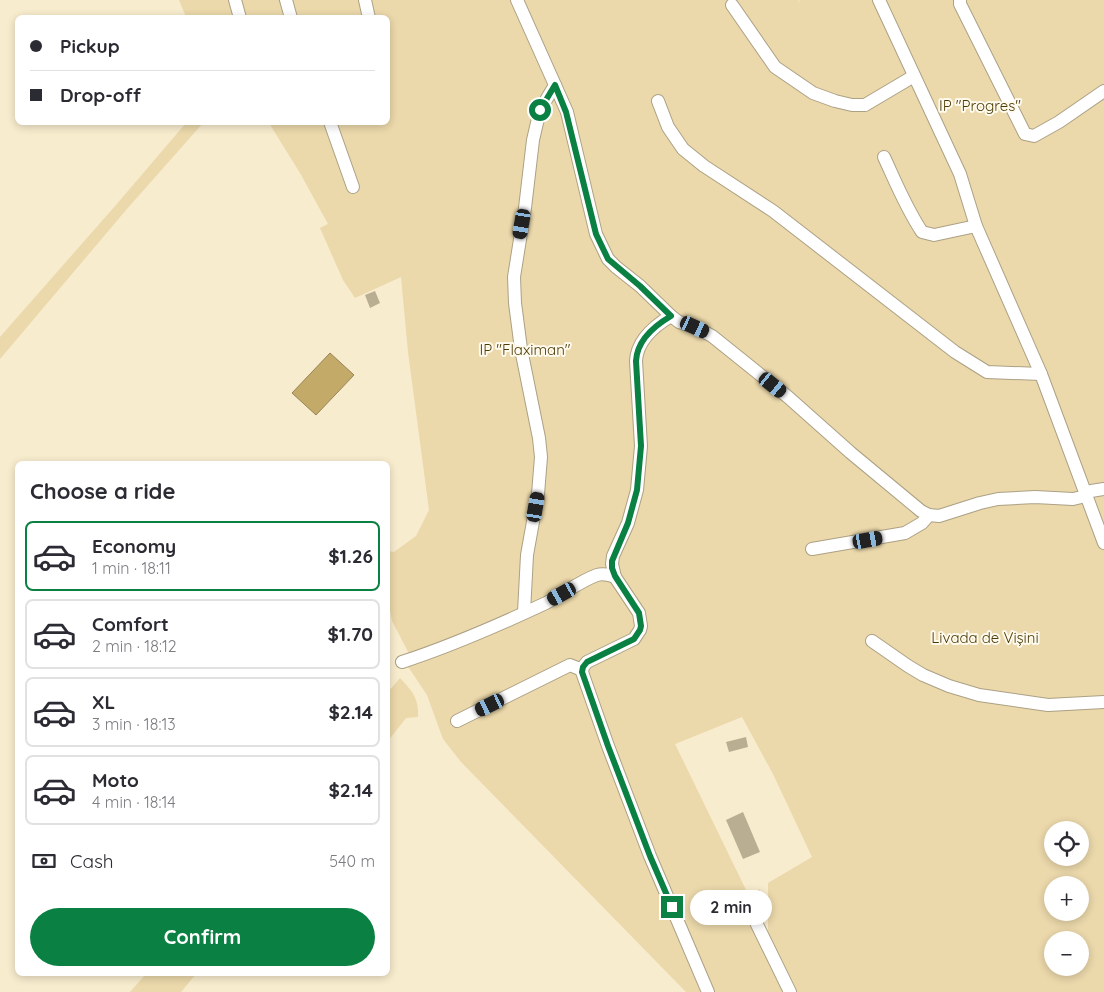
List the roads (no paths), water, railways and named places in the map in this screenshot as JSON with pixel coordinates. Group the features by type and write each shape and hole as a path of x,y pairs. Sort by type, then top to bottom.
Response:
{"street":[{"path":"234,0 239,15"},
{"path":"286,0 290,15"},
{"path":"365,0 369,15"},
{"path":"517,0 566,112 596,234 603,250 612,263 640,286 671,316 679,322 695,327 712,336 788,397 851,453 921,511 929,515 944,515 980,503 1007,498 1073,499 1104,489"},
{"path":"880,0 960,174 976,226 1041,374 1104,543"},
{"path":"960,0 960,4 1025,134 1034,136 1059,122 1104,91"},
{"path":"732,5 775,68 813,92 835,101 865,105 914,76"},
{"path":"524,612 527,555 538,494 541,457 521,349 515,303 514,277 533,140 540,110 555,85"},
{"path":"658,101 668,126 683,150 773,211 955,352 987,372 1041,374"},
{"path":"331,125 353,187"},
{"path":"884,157 913,218 922,232 934,235 976,226"},
{"path":"671,316 660,323 640,344 638,350 636,361 641,446 637,490 628,523 612,561 615,576 639,613 640,630 634,639 587,662 582,670 582,675 650,856 708,992"},
{"path":"812,549 905,533 916,528 929,515"},
{"path":"402,662 467,637 548,602 597,575 608,574 615,576"},
{"path":"872,641 923,675 949,686 979,695 1048,705 1104,702"},
{"path":"457,721 570,665 582,670"},
{"path":"750,910 790,992"}],"park label":[{"name":"IP \"Progres\"","path":"980,105"},
{"name":"IP \"Flaximan\"","path":"525,349"},
{"name":"Livada de Vișini","path":"985,637"}]}
